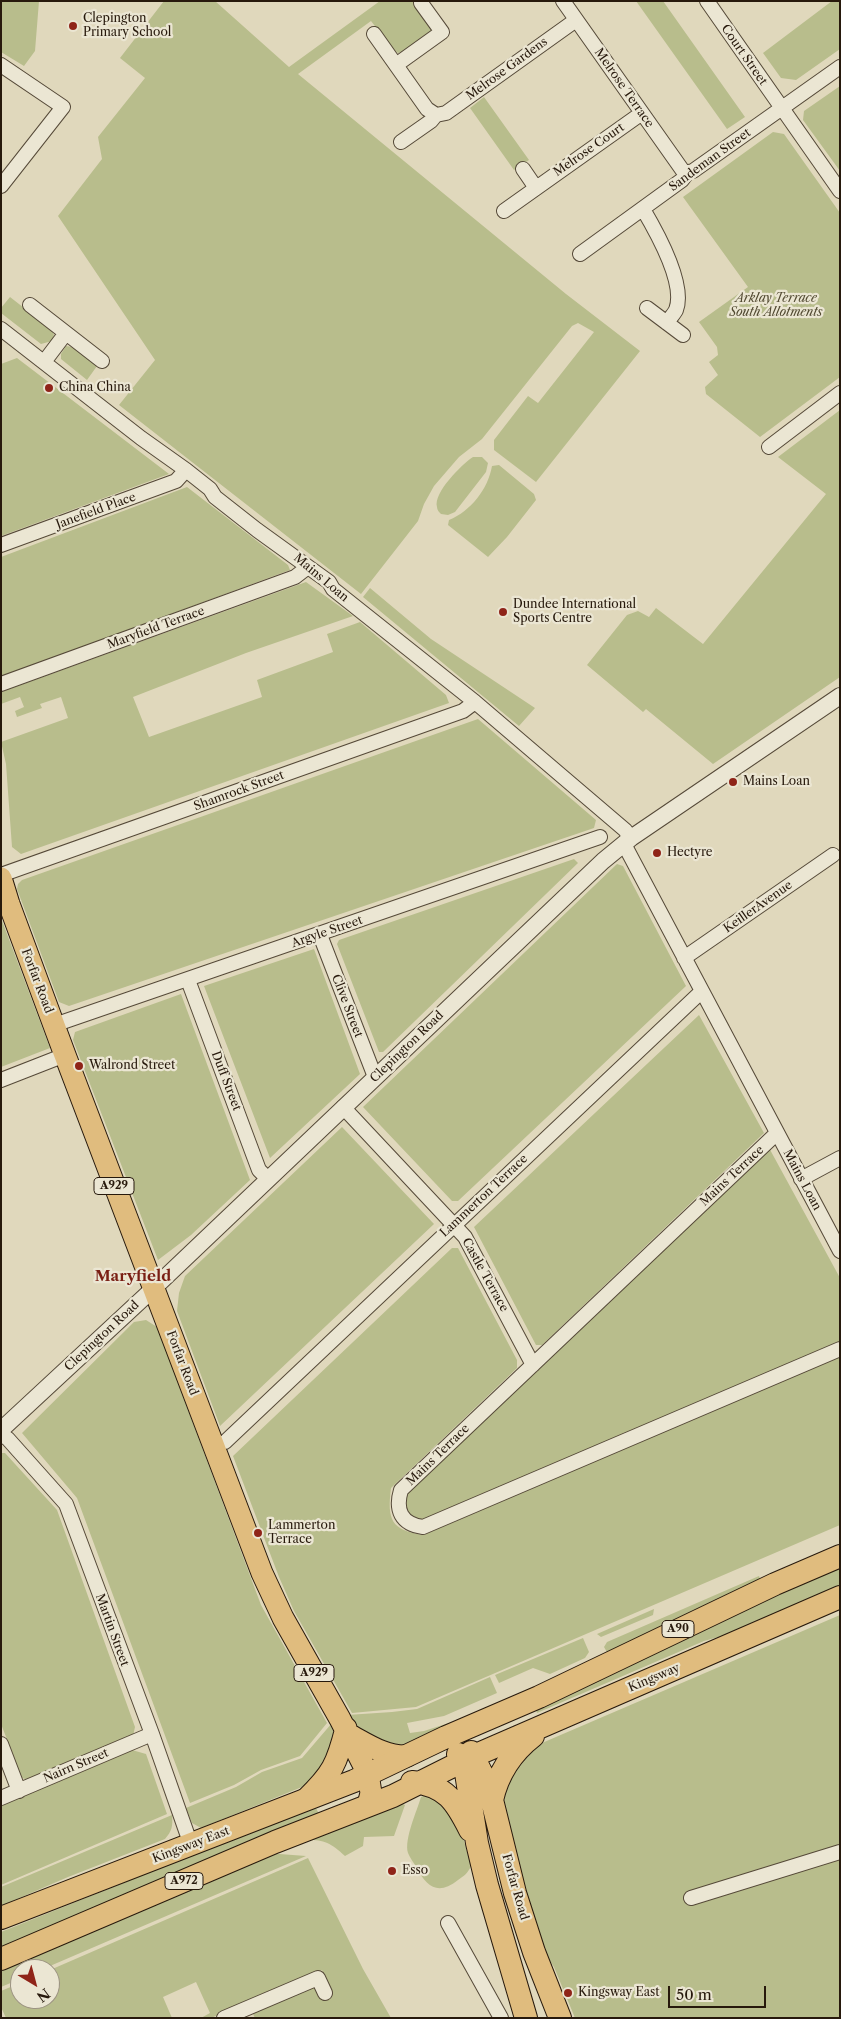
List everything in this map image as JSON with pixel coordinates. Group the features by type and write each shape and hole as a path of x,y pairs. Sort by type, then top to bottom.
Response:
{"highway":[{"name":"A90","path":"517,1707 774,1584 840,1556"},
{"name":"Kingsway","path":"469,1758 840,1598"},
{"name":"Kingsway East","path":"1,1918 368,1774 517,1707"},
{"name":"Forfar Road","path":"517,1707 476,1740 466,1773 477,1843 526,2018"},
{"path":"492,1800 503,1768 521,1746 552,1722"},
{"path":"407,1756 441,1752 455,1753 469,1758"},
{"name":"Forfar Road","path":"469,1758 477,1764 492,1800 515,1893 534,1952 560,2018"},
{"name":"A972","path":"1,1958 275,1842 368,1805 469,1758"},
{"path":"368,1774 376,1780 420,1782"},
{"name":"A90","path":"420,1782 432,1785 453,1799 477,1843"}],"main road":[{"name":"Forfar Road","path":"2,881 8,904 262,1572 283,1618 347,1731"},
{"path":"306,1799 325,1780 335,1766 347,1731 385,1754 407,1756"},
{"name":"A929","path":"347,1731 368,1774 371,1793 368,1805"}],"street":[{"name":"Melrose Terrace","path":"563,1 683,171 688,172"},
{"name":"Court Street","path":"707,1 840,191"},
{"path":"396,65 442,32 422,3"},
{"name":"Melrose Gardens","path":"401,142 432,121 436,115 446,113 576,20"},
{"path":"374,34 427,109 436,115"},
{"path":"1,65 63,107 1,186"},
{"name":"Sandeman Street","path":"580,254 682,180 688,172 693,171 840,67"},
{"name":"Melrose Court","path":"504,211 642,113"},
{"path":"523,169 536,188"},
{"path":"643,208 662,241 678,290 676,309 667,322"},
{"path":"30,305 102,361"},
{"path":"647,308 683,335"},
{"name":"Mains Loan","path":"1,329 141,438 186,470 210,489 215,497 329,582 333,590 475,702 625,830 627,841 701,992 840,1252"},
{"path":"44,362 66,333"},
{"path":"768,447 840,393"},
{"name":"Janefield Place","path":"1,545 176,482 186,470"},
{"name":"Maryfield Terrace","path":"1,684 295,577 308,567"},
{"name":"Clepington Road","path":"1,1432 603,861 627,841 840,696"},
{"name":"Shamrock Street","path":"2,881 463,711 475,702"},
{"name":"Argyle Street","path":"54,1025 600,838"},
{"name":"KeillerAvenue","path":"684,958 833,855"},
{"name":"Clive Street","path":"320,935 375,1077"},
{"name":"Duff Street","path":"188,980 259,1170 268,1179"},
{"name":"Lammerton Terrace","path":"225,1442 701,992"},
{"path":"1,1080 65,1055"},
{"name":"Castle Terrace","path":"343,1107 465,1237 533,1365"},
{"name":"Mains Terrace","path":"777,1134 401,1490 398,1502 400,1512 413,1526 423,1527 840,1349"},
{"path":"801,1179 840,1158"},
{"name":"Martin Street","path":"1,1432 66,1504 152,1734 191,1845"},
{"name":"Nairn Street","path":"1,1798 152,1734"},
{"path":"1,1744 20,1791"},
{"path":"691,1898 840,1852"},
{"path":"448,1923 501,2018"},
{"path":"224,2018 318,1978 325,1993"}],"green space":[{"path":"1,1 39,1 35,51 24,66 1,52"},
{"path":"164,1 215,1 289,67 380,1 415,1 432,29 418,44 398,53 371,21 298,74 566,294 640,351 536,482 494,450 494,440 528,396 538,403 594,332 578,323 572,326 482,439 459,457 434,486 424,504 418,521 361,594 119,405 155,360 58,216 102,159 98,137 145,78 120,58"},
{"path":"636,1 663,1 745,117 727,129"},
{"path":"832,1 840,1 840,49 796,80 781,78 763,53"},
{"path":"840,86 840,171 803,120 804,111"},
{"path":"484,97 529,160 514,170 470,108"},
{"name":"Arklay Terrace South Allotments","path":"773,132 784,134 840,213 840,377 760,437 706,394 705,387 718,375 709,362 718,355 717,347 699,322 748,287 683,197"},
{"path":"10,297 51,329 54,335 52,341 41,344 1,313 1,308"},
{"path":"66,346 73,347 97,366 87,380 61,359 61,354"},
{"path":"17,358 169,474 1,536 1,364"},
{"path":"840,410 840,677 713,764 646,709 643,712 587,665 627,615 638,611 649,617 656,608 703,644 826,494 778,457"},
{"path":"473,457 482,457 488,463 486,472 455,512 448,515 441,514 437,507 439,494 449,479"},
{"path":"499,465 534,494 536,500 507,537 488,557 448,525 449,520 464,511 477,498 487,483 492,466"},
{"path":"187,487 288,565 290,570 1,677 1,557"},
{"path":"306,582 353,616 246,653 133,697 149,737 262,697 257,680 333,652 327,634 360,622 446,695 449,703 21,854 12,847 6,764 1,742 68,718 61,697 40,704 42,708 17,717 15,711 24,707 20,697 1,704 1,692"},
{"path":"370,588 431,639 535,708 519,726 363,597"},
{"path":"478,719 596,820 594,828 69,1006 59,1002 17,889 18,884 22,880"},
{"path":"574,859 578,863 383,1052 379,1052 337,944 339,940"},
{"path":"617,864 623,866 686,986 458,1201 452,1201 363,1107"},
{"path":"1,918 50,1048 1,1067"},
{"path":"314,949 360,1074 270,1158 204,986"},
{"path":"181,994 250,1180 191,1235 158,1260 73,1040 75,1032"},
{"path":"699,1015 764,1133 542,1345 536,1345 474,1227"},
{"path":"342,1127 434,1224 220,1426 177,1311 179,1293 185,1276"},
{"path":"768,1146 840,1278 840,1343 425,1521 417,1521 408,1512 404,1493"},
{"path":"452,1248 458,1248 517,1360 517,1368 391,1488 391,1516 398,1526 412,1533 423,1535 840,1356 840,1525 416,1707 352,1713 294,1611 279,1577 233,1456"},
{"path":"146,1320 157,1327 261,1605 327,1723 300,1756 261,1770 234,1785 190,1803 77,1498 22,1433 134,1322"},
{"path":"1,1453 5,1453 57,1510 135,1727 133,1736 28,1780 22,1778 1,1724"},
{"path":"840,1564 840,1589 750,1628 704,1641 537,1713 535,1707"},
{"path":"759,1576 761,1581 608,1654 604,1647 607,1642"},
{"path":"654,1609 653,1615 601,1637 597,1634"},
{"path":"840,1615 840,2018 575,2018 554,1967 541,1948 502,1809 508,1771 535,1746"},
{"path":"583,1638 589,1652 585,1658 550,1674 533,1668 499,1683 495,1675"},
{"path":"490,1677 497,1693 444,1716 407,1723 410,1733 424,1731 452,1722 415,1742 393,1746 359,1731 347,1715 417,1709"},
{"path":"332,1723 334,1738 322,1770 302,1787 201,1828 192,1823 186,1808 236,1787 262,1772 302,1758"},
{"path":"132,1750 146,1754 167,1814 1,1885 1,1805"},
{"path":"426,1795 442,1799 458,1819 471,1866 464,1876 445,1888 434,1887 424,1880 408,1853 408,1840 412,1825 421,1797"},
{"path":"399,1802 405,1805 394,1836 364,1837 363,1846 345,1856 325,1842 299,1840"},
{"path":"315,1806 320,1816 1,1948 1,1932"},
{"path":"172,1815 172,1828 165,1839 68,1877 1,1906 1,1887"},
{"path":"266,1853 306,1856 60,1962 60,1959 16,1959 209,1883 231,1866"},
{"path":"308,1858 363,1969 391,2018 255,2018 252,2012 315,1986 331,1990 322,1970 211,2018 201,2018 210,2013 196,1982 163,1997 172,2018 6,2018 1,2007 1,1991 10,1987 10,2009 60,2009 60,1966"},
{"path":"10,1961 10,1983 1,1987 1,1965"}],"place":[{"name":"Clepington Primary School","path":"73,26"},
{"name":"China China","path":"49,388"},
{"name":"Dundee International Sports Centre","path":"503,612"},
{"name":"Mains Loan","path":"733,782"},
{"name":"Hectyre","path":"657,853"},
{"name":"Walrond Street","path":"79,1066"},
{"name":"Lammerton Terrace","path":"258,1533"},
{"name":"Esso","path":"392,1871"},
{"name":"Kingsway East","path":"568,1993"}],"district":[{"name":"Maryfield","path":"133,1277"}]}
